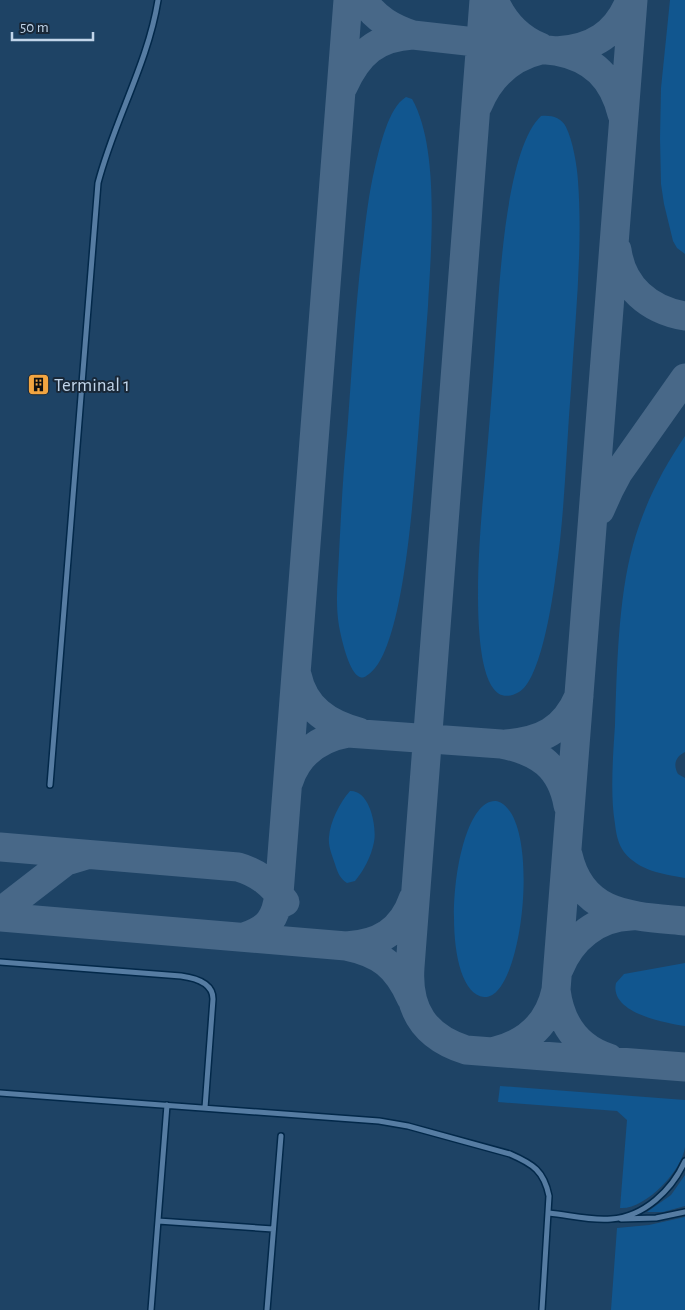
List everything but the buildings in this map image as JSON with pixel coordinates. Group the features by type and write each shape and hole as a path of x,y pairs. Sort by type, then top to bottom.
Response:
{"lane":[{"path":"50,786 98,183 113,132 148,39 158,0"},
{"path":"0,962 182,976 207,985 213,993 213,999 205,1108"},
{"path":"0,1093 379,1121 408,1126 494,1148 526,1161 537,1168 548,1188 549,1213 542,1310"},
{"path":"152,1310 167,1106"},
{"path":"267,1310 281,1136"},
{"path":"614,1219 641,1209 662,1195 673,1182 685,1161"},
{"path":"549,1213 594,1219 614,1219 656,1218 685,1212"},
{"path":"158,1221 274,1229"}],"shaded area":[{"path":"670,0 685,0 685,254 677,248 673,241 661,184 661,88"},
{"path":"406,97 412,99 421,120 427,144 430,171 432,229 426,339 414,490 406,563 399,600 391,633 381,659 369,674 361,677 351,667 341,637 337,608 342,494 354,339 360,268 373,176 382,139 390,119 394,110"},
{"path":"541,116 555,117 566,127 571,139 578,181 580,233 578,285 563,504 552,600 540,656 527,684 519,692 500,694 488,678 481,649 478,612 480,534 506,225 511,191 519,160 529,134"},
{"path":"685,436 685,752 679,756 675,764 678,774 685,778 685,878 644,868 624,852 616,831 612,788 619,634 628,566 637,530 648,502 661,475"},
{"path":"350,791 357,792 363,796 367,803 373,819 375,835 371,853 364,868 355,881 347,883 338,872 330,850 329,840 331,825 336,813"},
{"path":"496,801 511,812 520,836 523,868 523,904 518,939 509,969 498,990 484,997 469,987 459,963 454,932 455,896 460,860 468,830 481,808"},
{"path":"685,963 685,1026 640,1015 621,1002 616,993 616,983 624,974"},
{"path":"500,1086 685,1100 685,1147 682,1157 670,1177 651,1196 630,1207 620,1208 627,1120 617,1111 498,1102"},
{"path":"685,1175 685,1206 663,1212 647,1212 671,1195"},
{"path":"685,1217 685,1310 611,1310 617,1228 649,1225"}],"taxiway":[{"path":"244,937 259,930 269,922 276,910 279,894 348,0"},
{"path":"363,0 385,22 413,35"},
{"path":"484,0 410,967 412,996 416,1009 429,1029 440,1038 466,1050 685,1067"},
{"path":"494,0 512,28 525,39 540,47"},
{"path":"556,51 581,47 602,38 618,22 630,0"},
{"path":"495,1051 517,1043 535,1030 548,1012 556,990 633,0"},
{"path":"343,87 355,65 370,49 389,39 413,35 569,54 581,59 600,72 613,90 622,114"},
{"path":"478,105 489,85 503,69 520,57 541,50"},
{"path":"617,250 625,275 639,295 660,308 685,316"},
{"path":"600,510 618,473 685,378"},
{"path":"297,675 305,697 319,713 337,724 359,732"},
{"path":"506,744 519,743 541,737 550,732 566,718 579,696"},
{"path":"289,781 298,762 311,748 328,739 348,733 501,744 527,751 546,763 560,780 568,805"},
{"path":"0,847 238,867 252,872 264,880 285,902"},
{"path":"0,912 66,861 86,855"},
{"path":"568,855 575,875 585,891 597,902 629,914 685,921"},
{"path":"346,946 369,942 388,934 403,920 413,899"},
{"path":"559,969 564,958 578,939 596,925 607,920 631,916"},
{"path":"0,917 346,946 369,953 386,963 400,977 411,998"},
{"path":"556,990 561,1013 579,1041 598,1054 609,1058"}],"place":[{"name":"Terminal 1","path":"38,384"}]}
